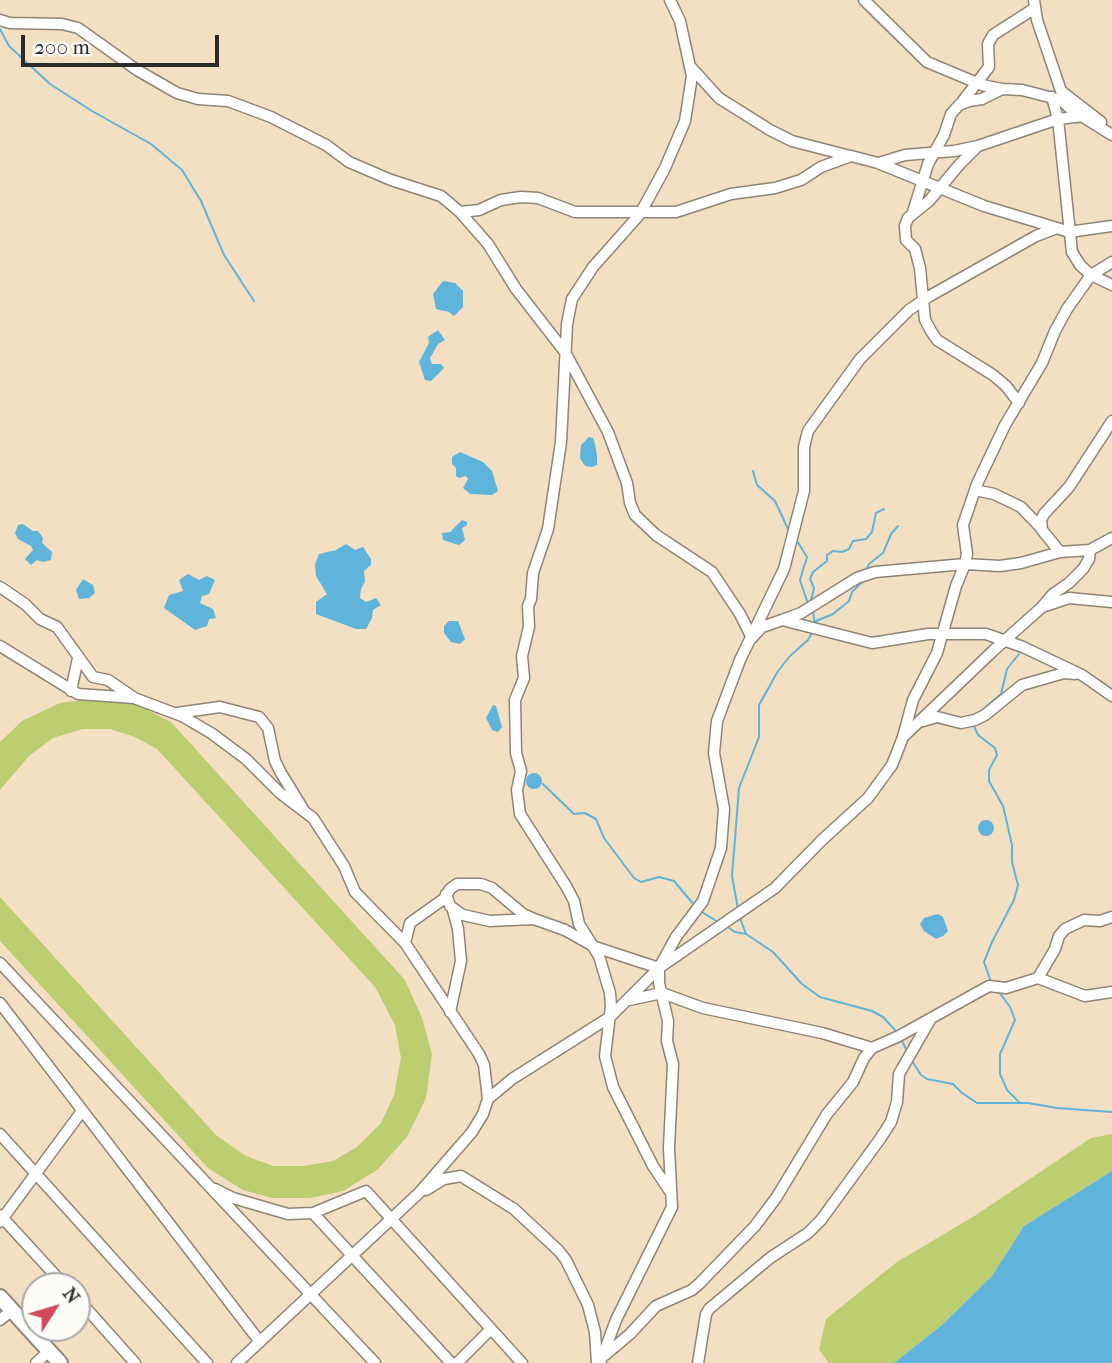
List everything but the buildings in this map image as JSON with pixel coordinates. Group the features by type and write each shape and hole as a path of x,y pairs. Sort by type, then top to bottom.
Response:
{"highway":[{"path":"0,1297 60,1363"}],"street":[{"path":"670,0 680,21 692,82 680,136 640,214 576,290 567,324 564,408 548,529 533,573 528,606 529,627 522,656 524,678 515,700 516,753 521,771 517,801 523,821 566,886 574,901 579,924 595,947 610,993 605,1056 613,1087 653,1166 673,1196"},
{"path":"864,0 928,62 976,82 1062,100 1072,110 1112,134"},
{"path":"1019,403 993,375 937,340 925,320 920,268 915,249 906,240 905,226 951,114 989,67 988,44 993,35 1034,4 1060,91 1094,114 1112,134"},
{"path":"0,20 10,23 62,23 78,27 137,70 177,93 198,99 228,101 271,117 326,145 349,162 391,180 441,196 460,212 488,244 516,289 565,352 608,432 627,483 635,515 656,535 712,572 740,614 752,638"},
{"path":"690,65 719,98 792,141 878,163 984,206 1069,232 1112,226"},
{"path":"959,105 982,99 1002,89"},
{"path":"1052,97 1058,119 1069,232 1075,258 1091,275 1112,285"},
{"path":"878,163 905,155 978,146 1058,119 1084,116"},
{"path":"913,212 941,189 978,146"},
{"path":"460,212 479,210 501,200 521,197 538,198 575,212 676,212 720,197 775,188 801,180 821,167 851,156"},
{"path":"599,1362 616,1320 672,1207 669,1148 673,1064 667,1041 668,1021 659,984 659,968 676,937 703,901 721,848 724,809 714,753 717,721 740,660 784,569 804,491 804,447 808,431 860,359 902,317 922,301 1023,242 1057,228"},
{"path":"488,1099 512,1079 610,1017 659,968 775,888 868,798 892,765 913,700 944,633 956,586 965,564 967,554 963,525 975,490 1005,425 1042,363 1067,309 1091,275 1112,262"},
{"path":"1042,530 1041,520 1044,514 1069,487 1112,421"},
{"path":"975,490 994,494 1021,507 1060,552"},
{"path":"752,638 762,627 801,612 857,578 876,572 965,564 1021,564 1060,552 1090,550 1112,538"},
{"path":"903,737 1053,594 1083,569 1090,550"},
{"path":"0,586 25,604 40,620 57,627 93,677 108,680 134,698 174,713 225,743 262,773 280,793 306,812"},
{"path":"1042,607 1069,598 1112,602"},
{"path":"782,620 872,643 944,633 986,634 1082,675 1112,696"},
{"path":"0,646 78,694 134,698"},
{"path":"71,691 78,658"},
{"path":"920,722 937,717 961,723 975,720 1023,685 1064,673 1082,675"},
{"path":"174,713 220,707 259,717 268,728 275,761 281,773 306,812 329,840 355,892 405,943 492,1077 499,1081 512,1079"},
{"path":"405,943 410,923 418,915 438,904 457,884 481,884 492,888 523,914 565,930 595,947 659,968"},
{"path":"446,894 458,929 461,961 450,1012"},
{"path":"453,910 463,915 490,920 534,919"},
{"path":"1038,978 1065,929 1084,920 1100,921 1112,917"},
{"path":"0,963 375,1363"},
{"path":"599,1362 631,1334 656,1306 692,1290 755,1226 776,1198 827,1114 853,1082 864,1058 872,1048 989,986 1006,988 1038,978 1085,996 1112,992"},
{"path":"624,1003 637,997 662,993 703,1007 822,1033 872,1048"},
{"path":"0,1003 260,1342"},
{"path":"698,1363 709,1309 770,1258 808,1233 821,1220 880,1139 894,1112 899,1074 932,1017"},
{"path":"237,1363 392,1220 472,1132 488,1099 484,1065"},
{"path":"52,1272 1,1219 82,1111"},
{"path":"0,1134 206,1363"},
{"path":"419,1193 444,1179 461,1176 506,1203 542,1234 566,1260 588,1305 599,1362"},
{"path":"208,1186 265,1209 288,1213 313,1213 366,1191 517,1361"},
{"path":"313,1213 454,1363 491,1329"},
{"path":"0,1320 12,1310"},
{"path":"91,1314 135,1363"},
{"path":"36,1363 49,1352"}],"green space":[{"path":"101,698 136,704 171,722 405,980 422,1018 432,1054 426,1098 407,1137 377,1170 343,1191 310,1198 273,1198 243,1190 208,1168 0,941 0,897 216,1135 246,1156 273,1166 303,1166 333,1161 357,1147 381,1123 394,1095 401,1058 395,1025 375,987 157,749 135,737 110,729 83,729 53,738 29,756 0,790 0,742 22,721 60,703"},
{"path":"1112,1134 1112,1171 1024,1226 992,1276 942,1325 894,1363 829,1363 819,1350 826,1319 897,1262 976,1215 1091,1138"}],"water":[{"path":"443,281 455,283 463,291 463,307 454,316 436,309 433,294"},
{"path":"438,330 445,340 438,344 430,358 432,364 441,364 444,368 431,381 425,380 419,362 429,343 428,337"},
{"path":"589,437 593,438 597,456 597,465 592,467 585,466 580,458 581,445"},
{"path":"460,452 483,462 492,471 498,491 492,495 470,494 463,488 468,479 466,476 456,476 456,468 452,464 452,457"},
{"path":"462,520 467,522 462,528 465,540 459,545 443,540 442,533 450,532"},
{"path":"23,524 33,531 38,531 43,538 42,543 52,552 51,560 37,560 31,565 25,559 33,550 18,539 15,533 18,525"},
{"path":"346,544 355,550 363,547 371,559 371,565 364,571 365,581 360,598 366,602 376,598 381,605 373,610 366,629 356,629 316,614 316,602 327,594 316,576 315,564 319,554 336,550"},
{"path":"188,574 199,580 207,576 215,580 209,594 202,596 200,603 213,609 216,618 209,619 207,626 195,630 164,608 169,595 183,591 179,580"},
{"path":"83,579 93,585 95,593 89,598 79,599 76,590"},
{"path":"449,621 458,621 465,639 460,644 451,642 444,633 444,626"},
{"path":"493,705 496,706 502,727 498,732 492,730 486,718"},
{"path":"534,773 540,775 540,787 534,789 528,787 526,781 528,775"},
{"path":"986,820 994,828 986,836 978,828"},
{"path":"938,914 943,917 948,931 936,939 924,931 920,924 924,918"},
{"path":"1112,1171 1112,1363 894,1363 942,1325 992,1276 1024,1226"}],"waterway":[{"path":"0,29 9,46 50,84 151,144 182,170 201,201 224,255 254,301"},
{"path":"753,471 757,485 775,501 789,531"},
{"path":"811,601 814,588 810,579 813,572 827,561 827,555 833,551 842,552 849,549 853,541 866,539 872,532 876,513 884,509"},
{"path":"865,572 869,564 883,553 891,534 898,526"},
{"path":"797,541 807,557 800,580 808,604"},
{"path":"816,621 833,614 849,601 852,592 863,581"},
{"path":"813,611 815,626"},
{"path":"738,909 732,876 739,788 759,737 759,705 778,671 808,640 813,631"},
{"path":"980,712 1001,694 1007,669 1019,654"},
{"path":"973,724 978,735 995,748 997,755 989,770 989,781 1003,806 1018,885 1014,900 984,962 991,982"},
{"path":"543,784 574,814 585,813 596,819 604,838 634,878 641,882 659,877 674,881 695,906"},
{"path":"702,912 718,922"},
{"path":"740,918 746,934 773,952 802,984 820,997 872,1011 883,1017 896,1031"},
{"path":"726,926 735,932 746,934"},
{"path":"999,992 1010,1007 1015,1020 1000,1054 1000,1074 1007,1090 1019,1102"},
{"path":"901,1039 908,1053"},
{"path":"912,1061 927,1079 953,1084 977,1103 1028,1103 1112,1112"}]}
